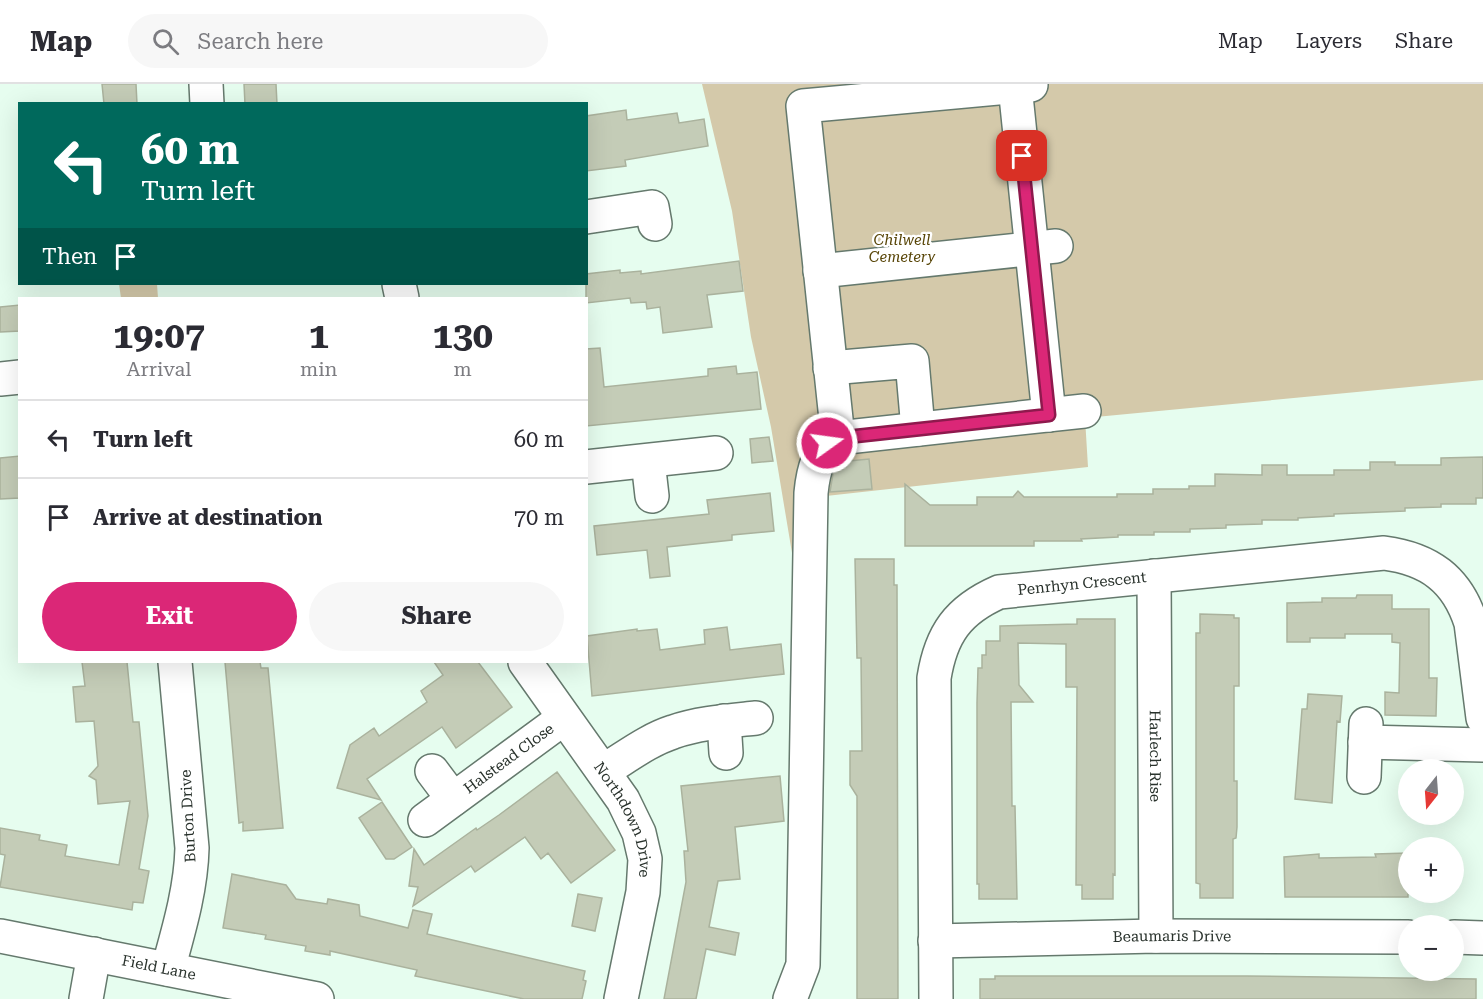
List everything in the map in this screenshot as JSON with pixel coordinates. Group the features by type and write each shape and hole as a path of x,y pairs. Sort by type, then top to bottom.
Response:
{"street":[{"path":"206,84 207,102"},
{"path":"838,438 803,106 1023,85 1044,247 1049,415"},
{"path":"588,217 652,207 655,224"},
{"path":"820,270 1044,247"},
{"path":"830,368 912,361 918,429"},
{"path":"0,379 18,377"},
{"path":"790,999 803,966 811,493 813,471 827,443 838,438 1084,411"},
{"path":"588,467 716,453"},
{"path":"648,461 652,496"},
{"name":"Penrhyn Crescent","path":"936,999 934,678 942,647 951,629 971,606 999,592 1384,553 1407,557 1425,564 1450,583 1466,609 1471,623 1483,718"},
{"name":"Harlech Rise","path":"1154,576 1156,936"},
{"name":"Burton Drive","path":"168,969 187,897 192,848 175,663"},
{"name":"Northdown Drive","path":"526,663 603,771 633,819 639,833 645,859 643,892 621,999"},
{"name":"Halstead Close","path":"425,820 564,718"},
{"path":"603,771 671,732 725,737 756,718"},
{"path":"1364,777 1365,733 1483,745"},
{"name":"Halstead Close","path":"432,771 453,799"},
{"name":"Field Lane","path":"0,936 317,999"},
{"name":"Beaumaris Drive","path":"935,941 1156,936 1398,937"},
{"path":"1464,938 1483,938"},
{"path":"86,999 94,954"}],"green space":[{"name":"Chilwell Cemetery","path":"702,84 1483,84 1483,380 1085,418 1088,467 826,496 806,999 772,999 790,957 796,577 771,427 751,337 732,211"},
{"path":"119,285 157,285 158,297 121,297"}],"building":[{"path":"102,84 136,84 137,102 104,102"},
{"path":"244,84 276,84 277,102 245,102"},
{"path":"626,110 627,120 677,113 679,123 704,119 708,146 625,160 626,166 588,171 588,116"},
{"path":"739,261 743,291 707,295 712,327 663,333 660,307 647,309 646,302 631,303 630,298 588,303 586,285 588,285 588,274 620,270 620,273 641,271 641,274"},
{"path":"18,305 18,331 0,332 0,307"},
{"path":"600,348 604,387 708,376 708,369 736,366 737,374 757,372 761,409 588,426 588,349"},
{"path":"769,437 773,461 752,463 750,439"},
{"path":"18,456 18,498 0,499 0,458"},
{"path":"1483,457 1483,498 1476,498 1476,504 1441,504 1441,507 1334,514 1334,516 1298,518 1298,520 1262,520 1262,524 1190,529 1190,532 1118,535 1118,537 1081,539 1082,541 1034,541 1034,546 905,546 905,484 930,505 977,505 977,497 1013,497 1018,491 1024,497 1117,497 1117,494 1153,494 1153,489 1215,486 1215,474 1262,475 1262,465 1287,465 1287,475 1334,475 1334,470 1370,470 1370,462 1395,462 1395,465 1441,465 1441,458"},
{"path":"869,459 872,489 830,492 833,474 839,462"},
{"path":"770,493 774,531 732,535 732,540 667,547 670,576 650,578 647,550 597,555 594,526 709,514 707,500"},
{"path":"855,559 894,559 894,585 897,585 898,999 857,999 857,796 850,785 850,751 862,751 861,658 857,658"},
{"path":"1357,595 1392,595 1392,609 1429,609 1429,678 1437,678 1436,716 1385,715 1385,692 1399,693 1400,643 1392,642 1392,634 1345,634 1345,638 1310,638 1310,642 1287,642 1287,603 1322,602 1322,598 1356,598"},
{"path":"1200,614 1234,615 1234,618 1239,618 1239,686 1234,686 1234,781 1237,781 1237,827 1236,838 1233,839 1233,898 1200,898 1200,884 1196,883 1196,633 1200,633"},
{"path":"1077,619 1115,619 1115,875 1113,874 1113,899 1082,899 1082,885 1076,885 1077,687 1066,687 1066,644 1018,643 1019,685 1033,702 1011,702 1012,806 1015,806 1017,899 979,899 979,884 977,884 977,703 978,668 982,668 982,655 986,655 986,641 1000,641 1000,626 1077,624"},
{"path":"727,627 730,650 781,644 784,674 592,696 588,636 637,629 637,631 657,629 660,650 705,644 704,630"},
{"path":"82,663 127,663 133,722 139,722 148,816 139,869 149,871 143,903 133,902 132,910 0,887 5,855 0,854 0,828 40,835 39,840 67,845 65,856 119,865 130,801 98,804 96,780 89,776 98,766 94,721 76,722 73,687 85,686"},
{"path":"225,663 260,663 261,668 268,668 283,828 243,831 243,822 239,823"},
{"path":"435,663 479,663 512,707 456,748 442,727 367,779 381,800 337,788 350,745 374,728 379,736 427,702 421,691 443,675"},
{"path":"1308,694 1342,696 1340,722 1337,721 1332,803 1295,799 1302,709 1307,709"},
{"path":"557,772 615,850 571,883 548,853 541,859 525,837 475,872 471,866 413,906 418,887 409,886 414,849 424,865 476,828 477,830 499,815"},
{"path":"780,776 784,821 735,827 740,879 718,881 709,927 739,933 735,955 706,949 696,999 664,999 686,882 684,851 688,851 681,786"},
{"path":"382,802 412,847 394,859 386,859 359,818"},
{"path":"1398,853 1398,897 1285,897 1284,857 1319,854 1319,858 1376,857 1375,854"},
{"path":"232,874 286,885 296,899 327,904 328,899 359,905 360,916 408,928 413,910 432,914 427,934 585,971 583,980 586,981 582,999 524,999 415,976 417,970 330,951 330,955 305,951 306,946 265,939 266,935 223,928"},
{"path":"578,894 602,898 595,931 572,926"},
{"path":"995,976 1247,976 1398,978 1398,981 1476,979 1476,999 980,999 980,979 995,979"}],"route":[{"path":"827,443 838,438 1049,415 1022,156"}]}
